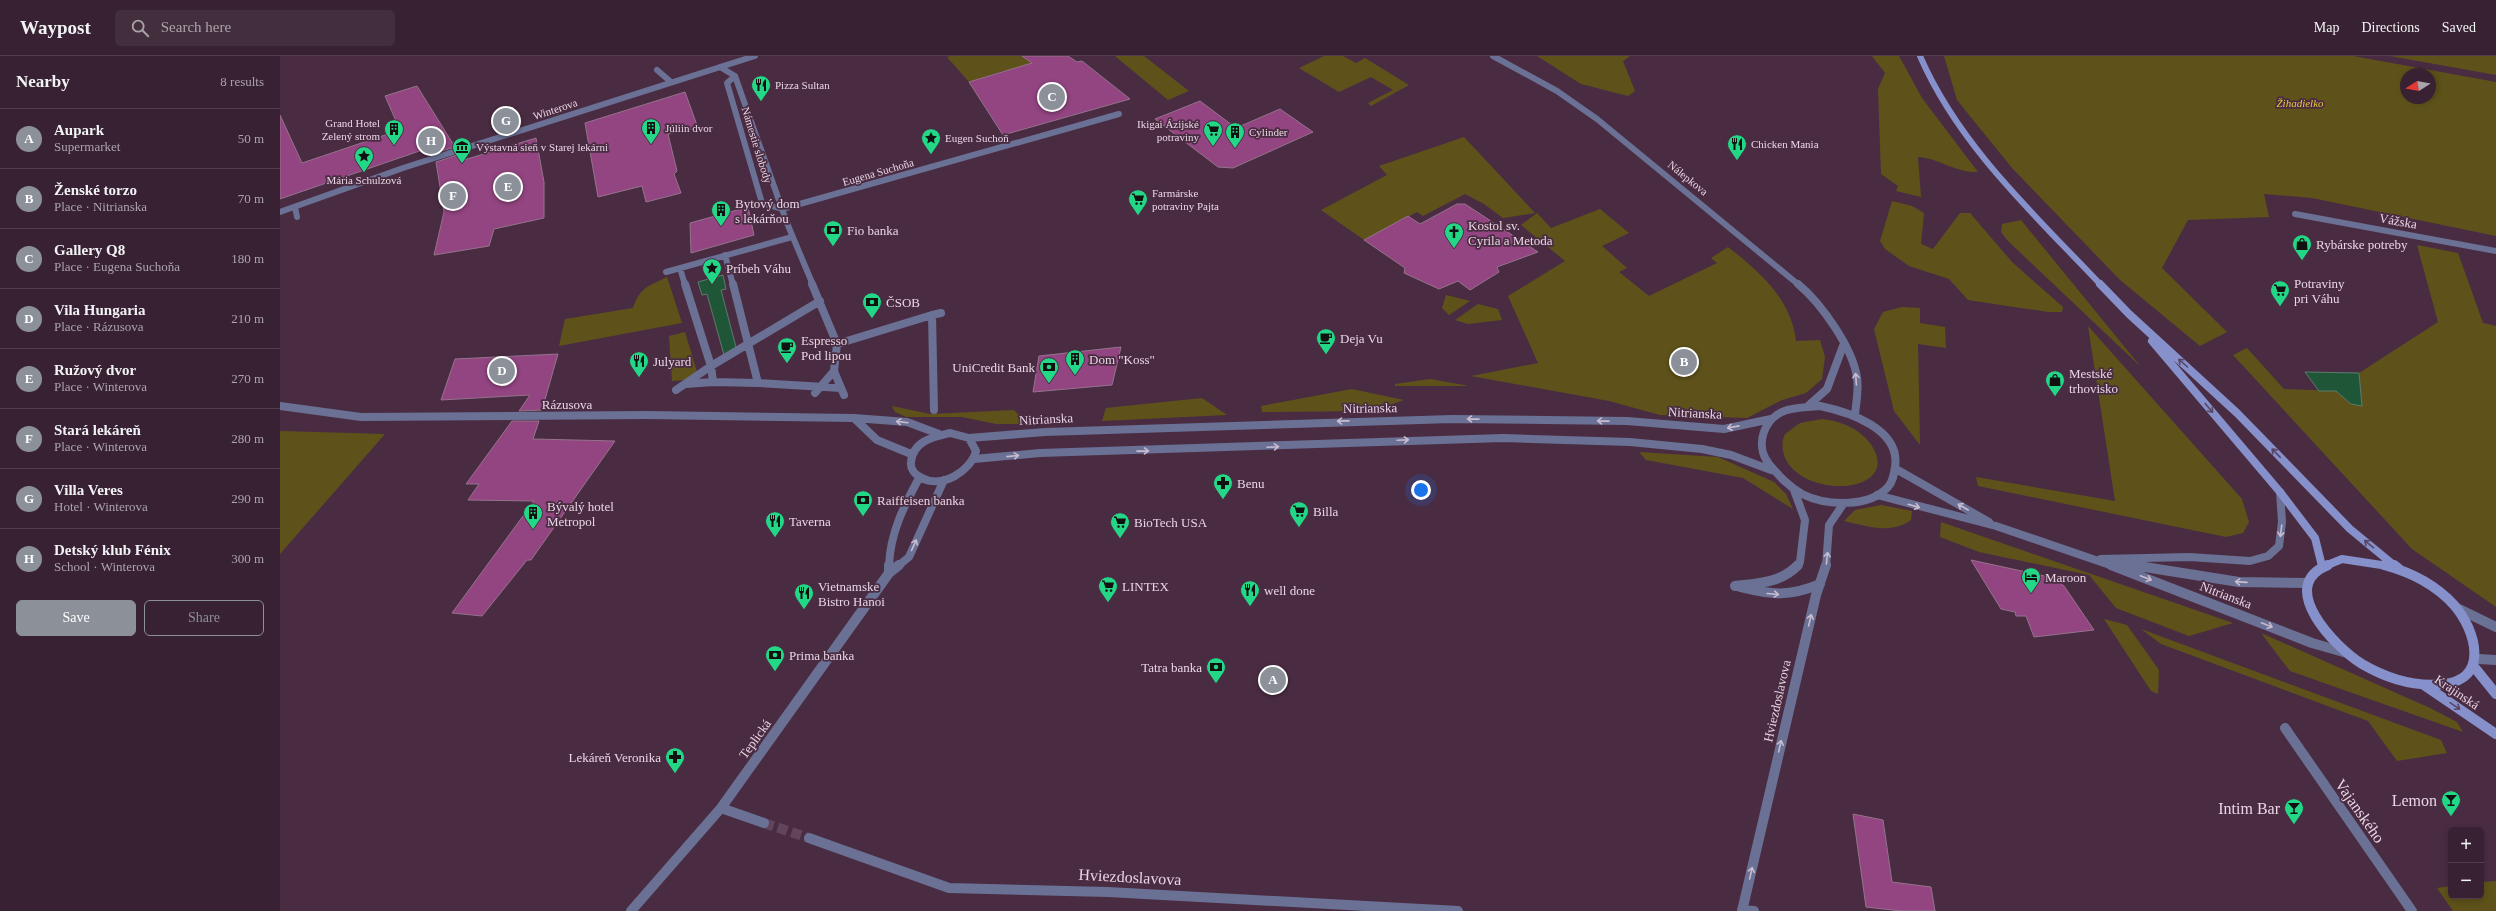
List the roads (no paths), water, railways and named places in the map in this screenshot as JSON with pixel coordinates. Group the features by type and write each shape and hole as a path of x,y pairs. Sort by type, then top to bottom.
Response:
{"main road":[{"path":"1920,56 1933,86 1972,145 2129,314 2280,492 2315,538 2322,566"},
{"path":"2129,314 2237,413 2350,529 2399,569"},
{"path":"2342,559 2356,559 2399,569 2422,580 2442,594 2459,610 2476,635 2479,647 2477,663 2461,680 2437,685 2423,684 2376,671 2347,653 2325,633 2311,612 2308,601 2308,583 2315,571 2322,566 2342,559"},
{"name":"Krajinská","path":"2477,663 2496,694"},
{"name":"Krajinská","path":"2423,684 2496,734"}],"street":[{"name":"Winterova","path":"280,212 403,168 755,56"},
{"name":"Nálepkova","path":"1493,56 1557,91 1597,119 1736,231 1807,291 1821,307 1854,364 1857,378 1855,415"},
{"path":"720,67 735,76"},
{"path":"657,70 671,82"},
{"name":"Námestie slobody","path":"782,210 762,202 727,84 735,76 792,237 837,344 834,371 842,392 820,387"},
{"name":"Eugena Suchoňa","path":"782,210 1119,114"},
{"path":"294,207 297,217"},
{"name":"Vážska","path":"2295,214 2496,251"},
{"path":"666,272 792,237"},
{"path":"725,255 749,341 758,382"},
{"path":"680,268 711,366 713,382"},
{"path":"676,390 749,341 820,301"},
{"path":"837,344 941,313"},
{"path":"932,315 934,410"},
{"path":"1808,406 1827,389 1843,346"},
{"path":"815,393 834,371"},
{"path":"685,384 713,382 758,382 820,387"},
{"name":"Rázusova","path":"280,406 361,417 647,415 854,418 907,422 939,434"},
{"name":"Nitrianska","path":"1808,406 1832,408 1855,415 1867,422 1886,439 1895,459 1896,469 1890,484 1877,495 1862,501 1844,503 1822,501 1794,490 1765,463 1760,447 1762,432 1771,420 1787,410 1808,406"},
{"path":"854,418 877,440 911,454 909,463 912,471 919,478 931,481 944,480 963,472 974,459 976,451 969,438"},
{"name":"Nitrianska","path":"911,454 928,438 939,434 960,434 969,438 1045,432 1452,418 1627,421 1724,429 1771,420"},
{"name":"Nitrianska","path":"974,459 1040,453 1245,448 1503,438 1630,442 1702,449 1731,456 1771,470"},
{"name":"Nitrianska","path":"1896,469 1996,526"},
{"path":"889,573 888,552 899,515 919,478"},
{"name":"Teplická","path":"631,911 721,808 889,573 909,557 944,480"},
{"path":"1794,490 1805,520 1800,562 1788,574 1773,581 1735,586 1773,595 1798,594 1820,584"},
{"path":"2096,559 2189,557 2250,561 2268,556 2279,546 2282,522 2280,492"},
{"name":"Nitrianska","path":"1877,495 1996,526 2096,559 2312,643 2347,653"},
{"name":"Hviezdoslavova","path":"1754,911 1742,910 1814,603 1827,562 1829,525 1844,503"},
{"name":"Nitrianska","path":"2096,559 2239,582 2308,583"},
{"path":"2459,610 2496,628"},
{"path":"2477,663 2496,660"},
{"name":"Vajanského","path":"2285,728 2412,911"},
{"path":"721,808 764,823"},
{"name":"Hviezdoslavova","path":"809,838 949,888 1108,892 1458,911"}],"tunnel":[{"path":"764,823 809,838"}],"place":[{"name":"Gallery Q8","path":"1052,97"},
{"name":"Pizza Sultan","path":"761,102"},
{"name":"Villa Veres","path":"506,121"},
{"name":"Detský klub Fénix","path":"431,141"},
{"name":"Júliin dvor","path":"651,145"},
{"name":"Grand Hotel Zelený strom","path":"394,146"},
{"name":"Ikigai Ázijské potraviny","path":"1213,147"},
{"name":"Cylinder","path":"1235,149"},
{"name":"Eugen Suchoň","path":"931,155"},
{"name":"Chicken Mania","path":"1737,161"},
{"name":"Výstavná sieň v Starej lekárni","path":"462,164"},
{"name":"Mária Schulzová","path":"364,173"},
{"name":"Ružový dvor","path":"508,187"},
{"name":"Stará lekáreň","path":"453,196"},
{"name":"Farmárske potraviny Pajta","path":"1138,216"},
{"name":"Bytový dom s lekárňou","path":"721,227"},
{"name":"Fio banka","path":"833,247"},
{"name":"Kostol sv. Cyrila a Metoda","path":"1454,249"},
{"name":"Rybárske potreby","path":"2302,261"},
{"name":"Príbeh Váhu","path":"712,285"},
{"name":"Potraviny pri Váhu","path":"2280,307"},
{"name":"ČSOB","path":"872,319"},
{"name":"Deja Vu","path":"1326,355"},
{"name":"Ženské torzo","path":"1684,362"},
{"name":"Espresso Pod lipou","path":"787,364"},
{"name":"Vila Hungaria","path":"502,371"},
{"name":"Dom \"Koss\"","path":"1075,376"},
{"name":"Julyard","path":"639,378"},
{"name":"UniCredit Bank","path":"1049,384"},
{"name":"Mestské trhovisko","path":"2055,397"},
{"name":"Benu","path":"1223,500"},
{"name":"Raiffeisen banka","path":"863,517"},
{"name":"Billa","path":"1299,528"},
{"name":"Bývalý hotel Metropol","path":"533,530"},
{"name":"Taverna","path":"775,538"},
{"name":"BioTech USA","path":"1120,539"},
{"name":"Maroon","path":"2031,594"},
{"name":"LINTEX","path":"1108,603"},
{"name":"well done","path":"1250,607"},
{"name":"Vietnamske Bistro Hanoi","path":"804,610"},
{"name":"Prima banka","path":"775,672"},
{"name":"Aupark","path":"1273,680"},
{"name":"Tatra banka","path":"1216,684"},
{"name":"Lekáreň Veronika","path":"675,774"},
{"name":"Lemon","path":"2451,817"},
{"name":"Intim Bar","path":"2294,825"}],"park label":[{"name":"Žihadielko","path":"2300,103"}]}
